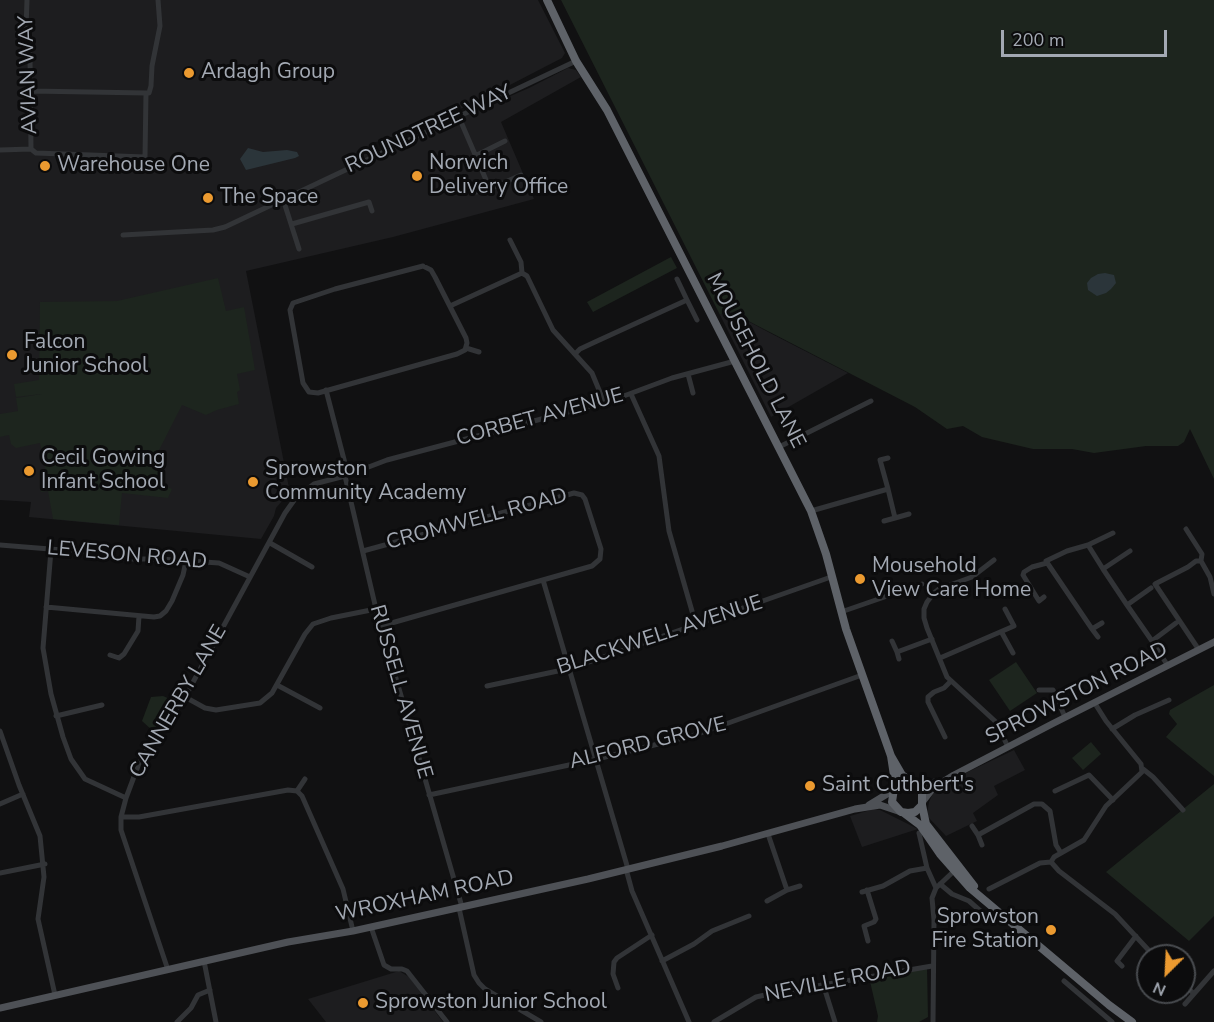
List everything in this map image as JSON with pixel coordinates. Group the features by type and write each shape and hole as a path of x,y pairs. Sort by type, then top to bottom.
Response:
{"highway":[{"name":"MOUSEHOLD LANE","path":"547,0 576,61 616,127 811,511 841,612 891,756 894,774 892,802 902,812"},
{"name":"MOUSEHOLD LANE","path":"891,756 902,775 922,790 926,824 979,894"},
{"path":"893,789 902,782 913,782"},
{"path":"902,812 915,812 923,803"},
{"path":"902,812 920,825 954,872 970,888 1132,1022"},
{"path":"1109,1005 1125,1022"}],"main road":[{"name":"SPROWSTON ROAD","path":"923,803 933,788 954,775 1214,642"},
{"name":"SPROWSTON ROAD","path":"913,782 931,784 954,775"},
{"name":"WROXHAM ROAD","path":"0,1008 288,942 353,931 627,869 768,834 855,809 871,804 893,789"},
{"name":"WROXHAM ROAD","path":"855,809 880,805 902,812"}],"street":[{"name":"AVIAN WAY","path":"27,0 26,30 30,58 31,149"},
{"path":"31,92 149,93 160,26 158,0"},
{"name":"ROUNDTREE WAY","path":"123,235 219,229 576,61"},
{"path":"0,150 31,149 36,153 145,157 146,93"},
{"path":"458,116 490,189"},
{"path":"477,155 504,141"},
{"path":"476,192 490,189 521,175"},
{"name":"ROUNDTREE WAY","path":"367,193 372,211"},
{"path":"282,199 299,249"},
{"name":"ROUNDTREE WAY","path":"292,224 369,202"},
{"path":"136,234 136,243"},
{"path":"510,240 521,262 522,273"},
{"path":"423,266 431,270 450,306 466,338 466,348 457,354 308,394 303,383 290,310 296,301 423,266"},
{"path":"450,306 522,273"},
{"path":"522,273 527,276 552,330 592,373 604,402"},
{"path":"677,279 697,320"},
{"path":"575,354 580,349 687,300"},
{"path":"466,348 479,352"},
{"name":"CORBET AVENUE","path":"347,475 387,460 604,402 672,378 735,361"},
{"path":"688,374 693,393"},
{"name":"RUSSELL AVENUE","path":"326,390 376,609 460,907 474,975 479,984 541,1022"},
{"path":"631,394 659,456 669,531 696,625"},
{"path":"779,447 871,401"},
{"path":"874,462 888,458"},
{"path":"880,460 895,518"},
{"name":"CANNERBY LANE","path":"168,970 121,830 126,798 141,758 184,697 285,513 302,492 314,484 347,475"},
{"path":"811,511 888,489"},
{"name":"CROMWELL ROAD","path":"363,551 558,497 579,494 585,499 601,549 600,559 592,566 381,626"},
{"path":"884,521 909,514"},
{"path":"1186,529 1202,554 1201,561 1210,577 1214,594"},
{"path":"1042,601 1024,578 1024,572 1047,563 1046,561 1067,551 1088,545 1113,533"},
{"path":"270,543 312,567"},
{"name":"LEVESON ROAD","path":"0,545 87,552 120,559 150,558 224,564 250,577"},
{"path":"1088,545 1168,666"},
{"path":"51,550 43,648 56,716 71,759 79,772 92,784 126,798"},
{"path":"1103,569 1130,551"},
{"path":"994,560 972,577 939,589 930,597 924,609 924,618 944,672 996,722 1008,747"},
{"path":"46,607 154,618 166,611 183,575 186,561"},
{"path":"1199,650 1155,584 1196,561 1201,561"},
{"path":"1047,563 1098,637"},
{"name":"BLACKWELL AVENUE","path":"487,686 569,669 831,577"},
{"path":"543,580 597,759 627,869 662,961 689,1022"},
{"path":"841,612 922,584"},
{"path":"1127,605 1151,588"},
{"path":"184,697 205,708 216,710 260,703 272,693 313,624 330,618 376,609"},
{"path":"940,658 1014,626 1005,609"},
{"path":"110,655 119,660 124,654 138,631 139,616"},
{"path":"1092,628 1102,623"},
{"path":"1152,641 1176,623"},
{"path":"1002,633 1013,653"},
{"path":"897,652 932,639"},
{"path":"892,641 899,659"},
{"name":"ALFORD GROVE","path":"429,795 696,735 862,675"},
{"path":"945,736 928,702 928,697 951,681"},
{"path":"277,685 320,708"},
{"path":"1039,690 1053,690 1065,717"},
{"path":"1094,702 1112,729 1141,764 1143,770 1153,777 1183,810"},
{"path":"1112,729 1135,715 1166,703"},
{"path":"56,716 102,705"},
{"path":"0,731 40,833 45,864 38,919 55,995"},
{"path":"989,889 1040,863 1051,862 1061,853 1084,840 1106,806 1141,775 1143,770"},
{"path":"1055,791 1089,775 1113,800"},
{"path":"297,791 304,779"},
{"path":"122,817 140,817 288,790 297,791 302,796 343,889 353,931"},
{"path":"0,804 23,794"},
{"path":"978,835 1038,802 1046,806 1050,812 1056,845 1061,853"},
{"path":"1170,807 1176,802"},
{"path":"972,826 982,845"},
{"path":"919,833 927,868 938,886 969,901 993,922"},
{"path":"768,834 787,890"},
{"path":"1051,862 1059,871 1110,909 1143,944"},
{"path":"0,873 45,864"},
{"path":"868,941 864,926 876,919 864,891 883,886 910,871 927,868"},
{"path":"933,1022 934,920 932,898 938,886 954,872"},
{"path":"766,901 800,886"},
{"path":"662,961 694,944 711,931 745,919"},
{"path":"371,927 384,965 391,969 407,971 447,1022"},
{"path":"618,988 613,974 614,962 652,935"},
{"path":"1117,962 1136,936"},
{"path":"204,961 216,1022"},
{"name":"NEVILLE ROAD","path":"714,1022 756,997 932,966"},
{"path":"1196,990 1214,971"},
{"path":"823,984 836,1022"},
{"path":"1066,986 1112,1022"},
{"path":"177,1022 191,1008 198,995 210,990"}],"shaded area":[{"path":"0,0 538,0 565,53 562,58 477,102 382,141 370,143 380,156 409,140 529,88 568,68 576,70 581,77 501,122 534,199 393,237 246,271 291,498 283,500 276,508 261,539 29,517 31,502 0,500"},
{"path":"561,0 1214,0 1214,479 1190,429 1184,442 1178,446 1146,446 1094,453 1072,449 1033,449 982,437 963,426 947,429 915,407 727,310 720,315"},
{"path":"248,148 263,152 287,150 297,152 299,156 246,170 240,159"},
{"path":"671,257 677,268 593,312 587,302"},
{"path":"1098,274 1114,275 1116,283 1106,293 1097,296 1088,290 1087,283"},
{"path":"218,278 226,311 244,307 255,370 237,374 240,390 237,392 239,404 206,415 182,405 156,456 163,462 164,467 157,482 172,489 168,498 122,493 119,525 53,519 48,491 41,492 40,484 46,472 40,443 16,448 11,444 9,435 0,437 0,414 18,411 16,398 42,394 16,397 14,384 39,380 40,302 117,301"},
{"path":"727,310 848,373 771,417 720,315"},
{"path":"1016,662 1037,693 1010,711 989,680"},
{"path":"1214,685 1214,776 1166,737 1177,724 1169,714 1170,710"},
{"path":"163,696 172,700 173,706 153,731 142,721 151,697"},
{"path":"1091,742 1101,754 1083,770 1072,758"},
{"path":"1014,750 1025,770 994,786 998,795 973,813 977,821 946,836 927,814 929,802 936,787"},
{"path":"1214,784 1214,916 1189,941 1106,872"},
{"path":"874,809 918,829 862,847 850,816"},
{"path":"927,967 928,1017 919,1022 877,1022 878,1016 869,977"},
{"path":"399,971 409,977 443,1022 326,1022 308,999"}],"place":[{"name":"Ardagh Group","path":"189,73"},
{"name":"Warehouse One","path":"45,166"},
{"name":"Norwich Delivery Office","path":"417,176"},
{"name":"The Space","path":"208,198"},
{"name":"Falcon Junior School","path":"12,355"},
{"name":"Cecil Gowing Infant School","path":"29,471"},
{"name":"Sprowston Community Academy","path":"253,482"},
{"name":"Mousehold View Care Home","path":"860,579"},
{"name":"Saint Cuthbert's","path":"810,786"},
{"name":"Sprowston Fire Station","path":"1051,930"},
{"name":"Sprowston Junior School","path":"363,1003"}]}
